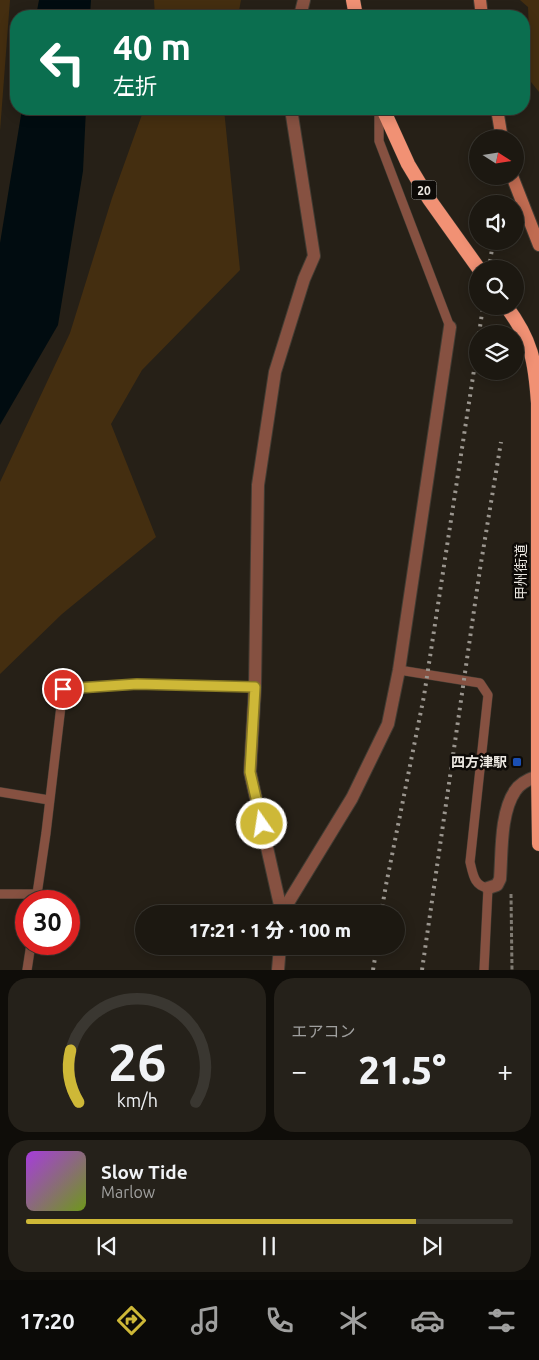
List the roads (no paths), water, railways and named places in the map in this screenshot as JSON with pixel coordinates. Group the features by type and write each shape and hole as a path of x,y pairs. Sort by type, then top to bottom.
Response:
{"highway":[{"name":"20","path":"386,115 408,164 429,199 473,260"},
{"name":"甲州街道","path":"513,315 528,342 537,382 539,844"}],"main road":[{"path":"498,115 500,130"},
{"path":"516,185 539,245"}],"street":[{"path":"280,905 250,772 255,687 258,485 275,372 304,279 314,256 292,115"},
{"path":"286,905 352,798 388,724 399,670 450,327"},
{"path":"488,888 497,885 500,879 506,812 515,791 526,781 538,776"},
{"path":"278,970 279,955"}],"lane":[{"path":"378,115 379,141 450,327"},
{"path":"399,670 480,683 488,695 470,862 473,878 481,887 488,888 484,970"},
{"path":"37,890 63,689 137,684 255,687"},
{"path":"0,792 49,800"},
{"path":"0,894 15,896"},
{"path":"27,970 29,955"}],"railway":[{"path":"490,260 492,250"},
{"path":"480,325 482,315"},
{"path":"383,905 424,696 472,380"},
{"path":"422,970 480,569 501,442"},
{"path":"373,970 376,955"}],"place":[{"name":"四方津駅","path":"517,762"}]}
